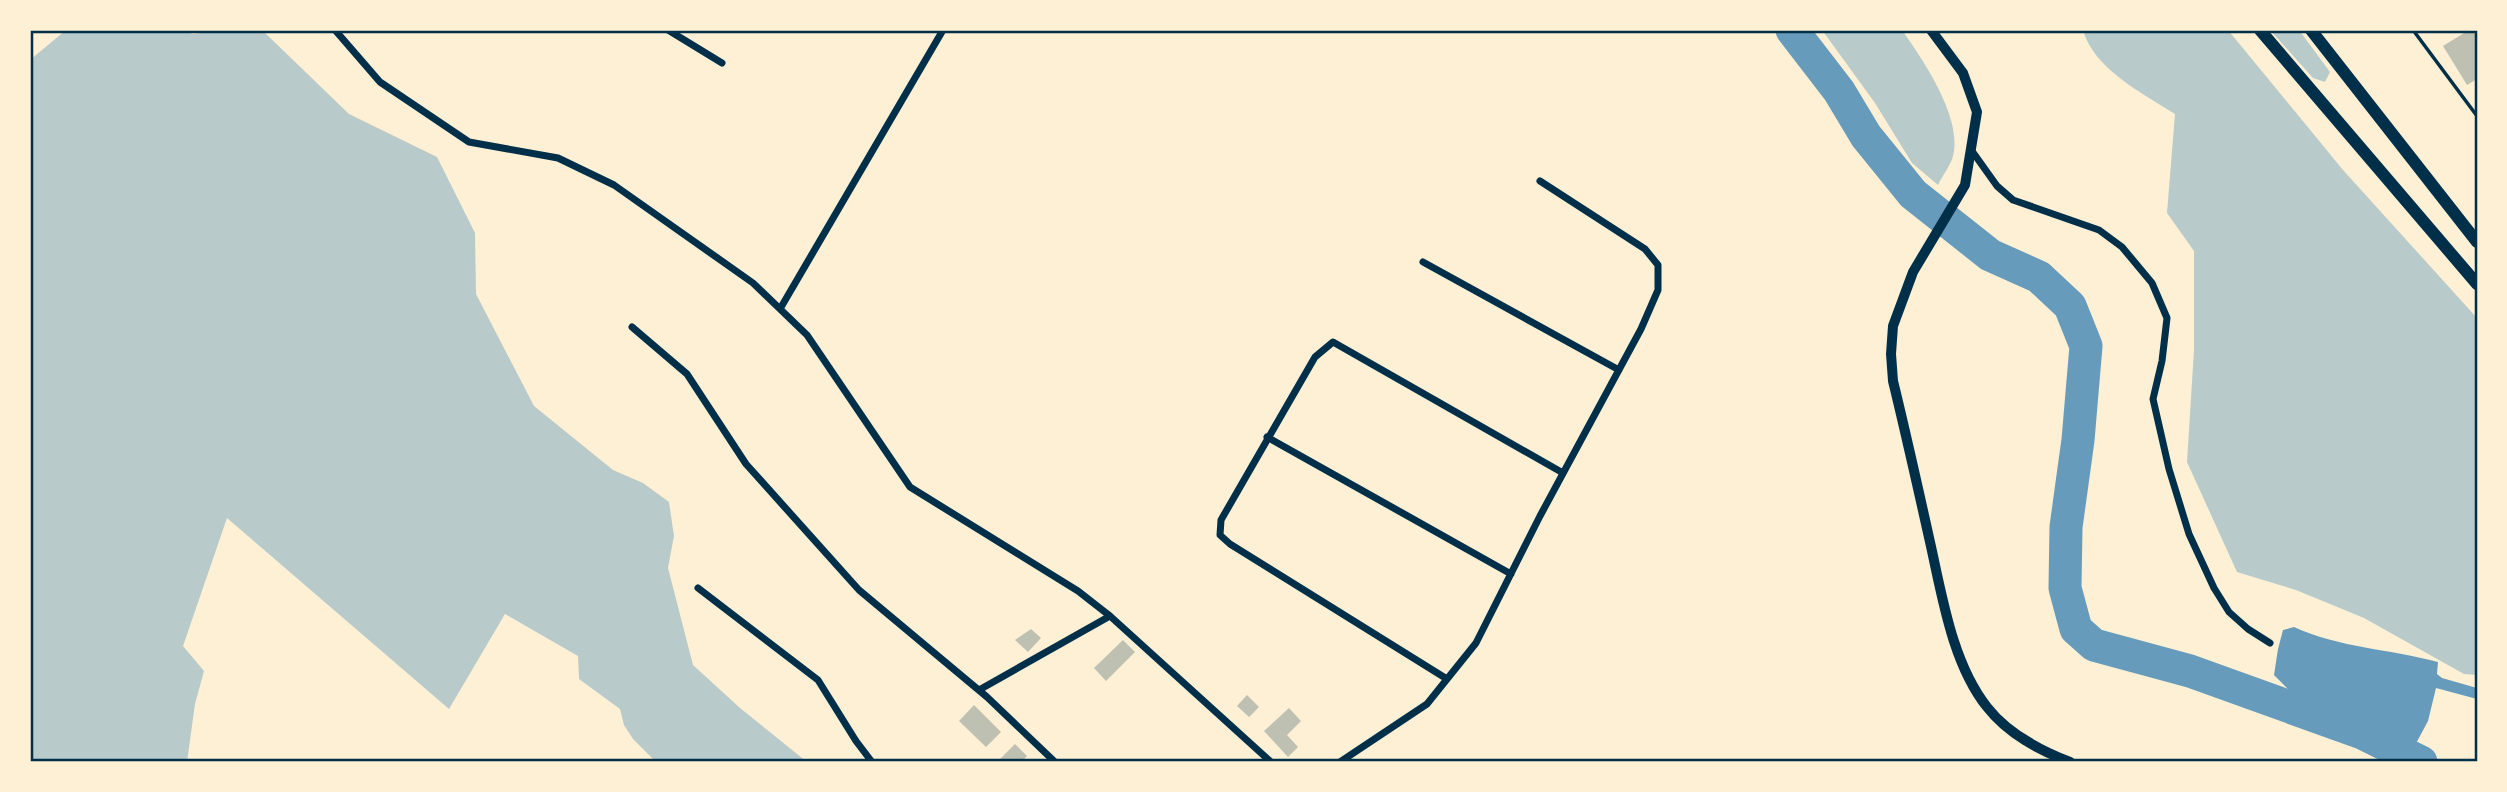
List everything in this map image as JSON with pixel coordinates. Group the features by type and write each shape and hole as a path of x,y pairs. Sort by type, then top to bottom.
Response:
{"highway":[{"path":"2260,30 2477,284"},
{"path":"2311,30 2477,242"}],"main road":[{"path":"1931,30 1963,73 1971,89 1977,112 1965,185 1913,272 1893,326 1893,381 1946,613 1963,663 1986,706 2024,740 2070,762"}],"street":[{"path":"335,30 380,82 469,142 558,158 614,185 753,283 807,335 910,487 1067,584 1111,616 1271,762"},
{"path":"668,30 722,63"},
{"path":"780,309 943,30"},
{"path":"1972,150 1997,186 2013,200 2099,230 2122,247 2152,284 2167,318 2162,360 2153,399 2169,469 2189,534 2229,612 2248,629 2270,643"},
{"path":"1340,762 1427,704 1476,643 1658,290 1658,265 1645,249 1540,181"},
{"path":"1423,262 1619,370"},
{"path":"632,327 687,374 746,464 859,590 979,690 1055,762"},
{"path":"1447,679 1230,544 1220,535 1221,520 1267,437 1315,357 1333,342 1563,473"},
{"path":"1267,437 1511,574"},
{"path":"698,588 818,680 872,762"},
{"path":"979,690 1111,616"}],"lane":[{"path":"2413,30 2477,116"}],"shaded area":[{"path":"66,30 181,30 193,34 221,30 262,30 349,114 437,157 475,233 476,294 534,406 613,470 643,483 669,502 674,536 668,568 693,665 740,708 807,762 656,762 633,739 624,725 620,709 579,679 578,656 505,614 449,709 227,518 183,646 204,671 195,704 187,762 30,762 30,60"},
{"path":"1822,30 1902,30 1939,90 1952,124 1955,141 1953,156 1938,185 1912,163 1875,103"},
{"path":"2083,30 2228,30 2343,170 2477,318 2477,675 2464,674 2364,618 2296,590 2237,572 2187,462 2194,350 2194,251 2167,213 2175,114 2108,68 2097,57"},
{"path":"2270,30 2299,30 2330,72 2325,82 2313,78"}],"water":[{"path":"2294,627 2329,640 2438,662 2437,674 2442,678 2477,688 2477,699 2436,688 2428,721 2413,749 2388,733 2322,712 2300,701 2274,675 2283,630"}],"building":[{"path":"2469,30 2477,30 2477,79 2467,85 2443,46"},
{"path":"1031,629 1041,638 1028,652 1015,640"},
{"path":"1123,640 1135,652 1106,681 1094,668"},
{"path":"1247,695 1259,707 1249,717 1237,706"},
{"path":"974,705 1001,732 986,747 959,721"},
{"path":"1289,708 1301,721 1287,735 1298,747 1288,757 1264,731"},
{"path":"1015,744 1027,756 1021,762 997,762"}],"waterway":[{"path":"1792,30 1839,91 1866,136 1913,194 1990,255 2039,277 2070,306 2086,346 2078,440 2066,527 2065,588 2076,629 2094,645 2190,671 2362,733 2421,762"}]}
